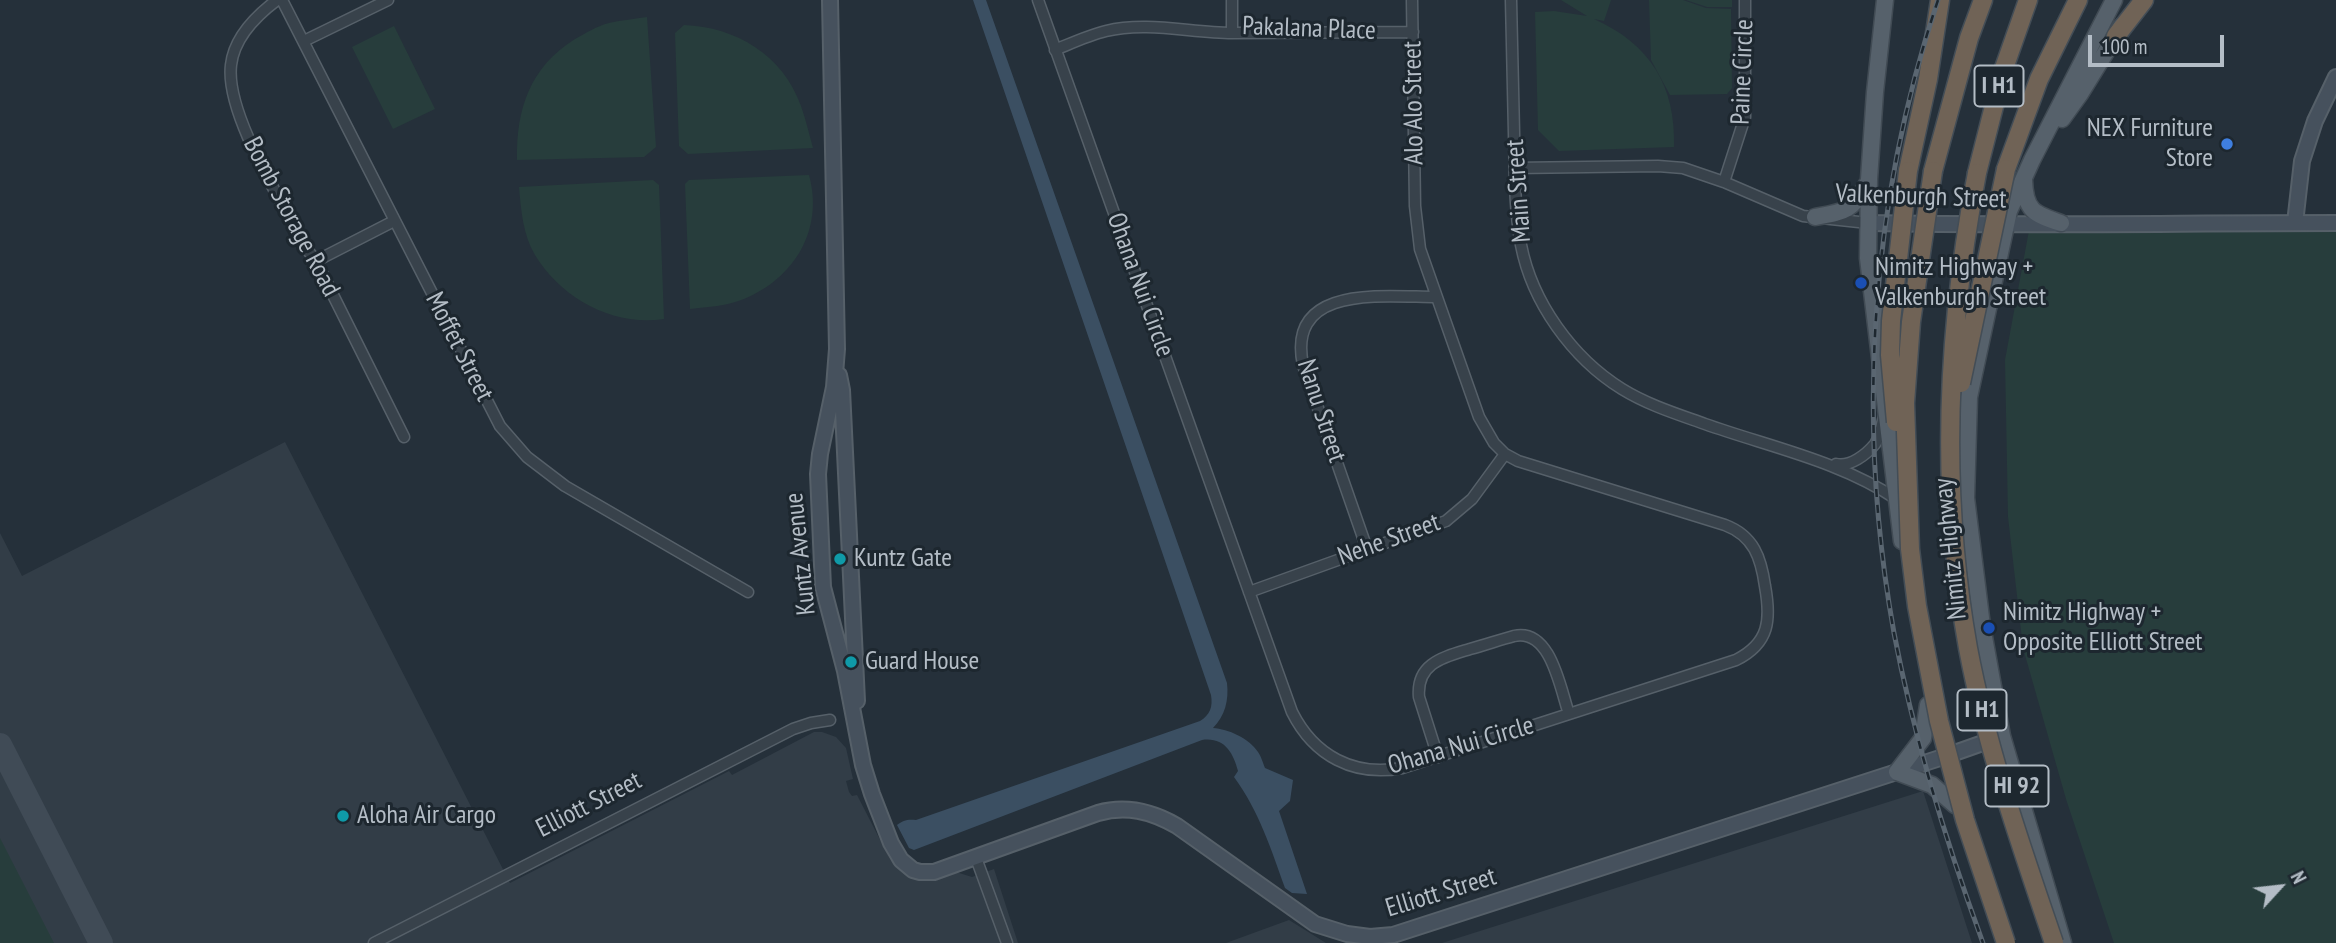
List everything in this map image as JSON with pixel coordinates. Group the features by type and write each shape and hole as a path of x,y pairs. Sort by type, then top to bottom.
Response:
{"highway":[{"path":"1910,549 1890,355 1891,321 1908,171 1928,79 1940,0"},
{"name":"I H1","path":"1981,0 1933,171 1910,323 1905,403 1910,549 1925,658 1965,820 2006,943"},
{"name":"I H1","path":"2028,0 2003,71 1977,173 1961,270 1953,367 1950,470 1968,646 2009,807 2054,943"},
{"path":"1950,470 1961,382 2006,169 2039,79 2078,0"},
{"path":"2116,36 2142,0"}],"main road":[{"name":"Nimitz Highway","path":"1885,0 1869,179 1870,272 1911,607 1928,705 1955,805 1999,943"},
{"path":"1875,92 1895,0"},
{"name":"Nimitz Highway","path":"2063,943 2002,736 1982,626 1966,498 1969,397 2006,225 2032,160 2114,0"},
{"path":"2032,160 2080,94 2116,36"},
{"path":"2024,177 2024,192 2032,212 2061,223"},
{"path":"1815,218 1845,211 1857,202 1869,179"},
{"path":"1928,705 1923,738 1897,772 1932,785 1955,805"}],"street":[{"name":"Bomb Storage Road","path":"277,0 258,15 242,37 231,62 231,89 245,132 316,261 404,438"},
{"name":"Moffet Street","path":"282,0 500,426 527,457 565,486 748,592"},
{"path":"304,41 388,0"},
{"name":"Kuntz Avenue","path":"830,0 836,360 818,474 824,587 856,718"},
{"name":"Ohana Nui Circle","path":"1038,0 1292,712 1315,745 1337,761 1376,771 1402,768 1438,757 1736,660 1750,652 1765,632 1769,617 1761,562 1750,542 1732,528 1530,466 1505,454 1494,443 1479,417 1436,297 1420,249 1415,206"},
{"name":"Pakalana Place","path":"1232,0 1232,33 1413,32"},
{"name":"Alo Alo Street","path":"1412,0 1415,206"},
{"name":"Main Street","path":"1511,0 1516,212 1521,247 1544,307 1568,342 1592,367 1621,389 1652,405 1818,461 1876,485 1898,500"},
{"name":"Paine Circle","path":"1724,182 1745,117 1745,0"},
{"path":"1055,50 1107,31 1123,29 1232,33"},
{"path":"2295,223 2302,161 2336,76"},
{"name":"Valkenburgh Street","path":"1515,168 1683,168 1724,182 1803,216 1868,223 2336,223"},
{"path":"2263,223 2288,207 2298,185"},
{"path":"316,261 394,221"},
{"name":"Nanu Street","path":"1367,549 1303,365 1301,349 1304,334 1316,313 1336,301 1352,298 1436,297"},
{"name":"Kuntz Avenue","path":"836,360 842,390 857,679 856,718"},
{"name":"Main Street","path":"1818,461 1845,466 1857,459 1876,443 1888,406"},
{"name":"Nehe Street","path":"1249,592 1435,525 1455,515 1472,499 1505,454"},
{"path":"1438,757 1419,697 1419,687 1425,670 1441,658 1514,636 1533,638 1541,643 1550,656 1569,714"},
{"name":"Elliott Street","path":"856,718 863,765 872,794 891,843 901,860 913,870 928,873 1098,813 1117,809 1136,810 1177,825 1315,924 1347,934 1383,936 1417,928 2002,736"},
{"name":"Elliott Street","path":"373,943 793,729 831,720"},
{"path":"976,858 1007,943"}],"shaded area":[{"path":"285,442 510,883 729,771 732,775 814,732 822,732 836,737 846,748 853,779 846,781 849,792 852,796 857,795 890,859 908,875 924,880 933,880 956,872 972,877 994,869 1018,943 0,943 0,533 22,576"},
{"path":"1923,791 1972,943 1442,943"},
{"path":"1289,920 1326,943 1226,943"}],"green space":[{"path":"1561,0 1611,0 1604,21 1594,19 1630,41 1656,70 1670,105 1674,147 1559,151 1538,130 1535,12 1554,11 1587,16"},
{"path":"1649,0 1683,0 1706,8 1731,9 1732,88 1727,94 1670,95 1651,60"},
{"path":"1686,0 1732,0 1732,7 1707,7"},
{"path":"647,17 656,147 644,157 517,160 517,141 523,107 537,76 547,63 575,39 596,28"},
{"path":"684,25 722,31 755,47 770,58 793,88 803,111 813,148 688,154 679,146 675,33"},
{"path":"394,26 435,109 393,129 352,47"},
{"path":"809,175 813,195 812,214 801,249 791,265 762,290 744,299 724,305 690,309 685,184 689,180"},
{"path":"653,180 659,185 664,319 645,320 608,314 590,306 559,284 535,255 525,231 519,187"},
{"path":"2336,223 2336,943 2114,943 2066,799 2023,648 2008,517 2005,360 2030,225"},
{"path":"0,838 54,943 0,943"}],"water":[{"path":"973,0 986,0 1227,683 1225,707 1213,728 1231,732 1244,739 1258,752 1265,768 1293,780 1290,801 1279,811 1307,894 1292,893 1285,888 1257,817 1234,777 1238,771 1233,758 1222,743 1216,741 1202,740 914,850 909,848 897,825 1200,721 1210,710 1212,703"}],"taxiway":[{"path":"0,745 101,943"}],"railway":[{"path":"1938,0 1915,77 1897,155 1884,234 1876,314 1873,394 1875,474 1882,554 1894,633 1911,712 1932,790 1983,943"}],"place":[{"name":"NEX Furniture Store","path":"2227,144"},
{"name":"Nimitz Highway + Valkenburgh Street","path":"1861,283"},
{"name":"Kuntz Gate","path":"840,559"},
{"name":"Nimitz Highway + Opposite Elliott Street","path":"1989,628"},
{"name":"Guard House","path":"851,662"},
{"name":"Aloha Air Cargo","path":"343,816"}]}
